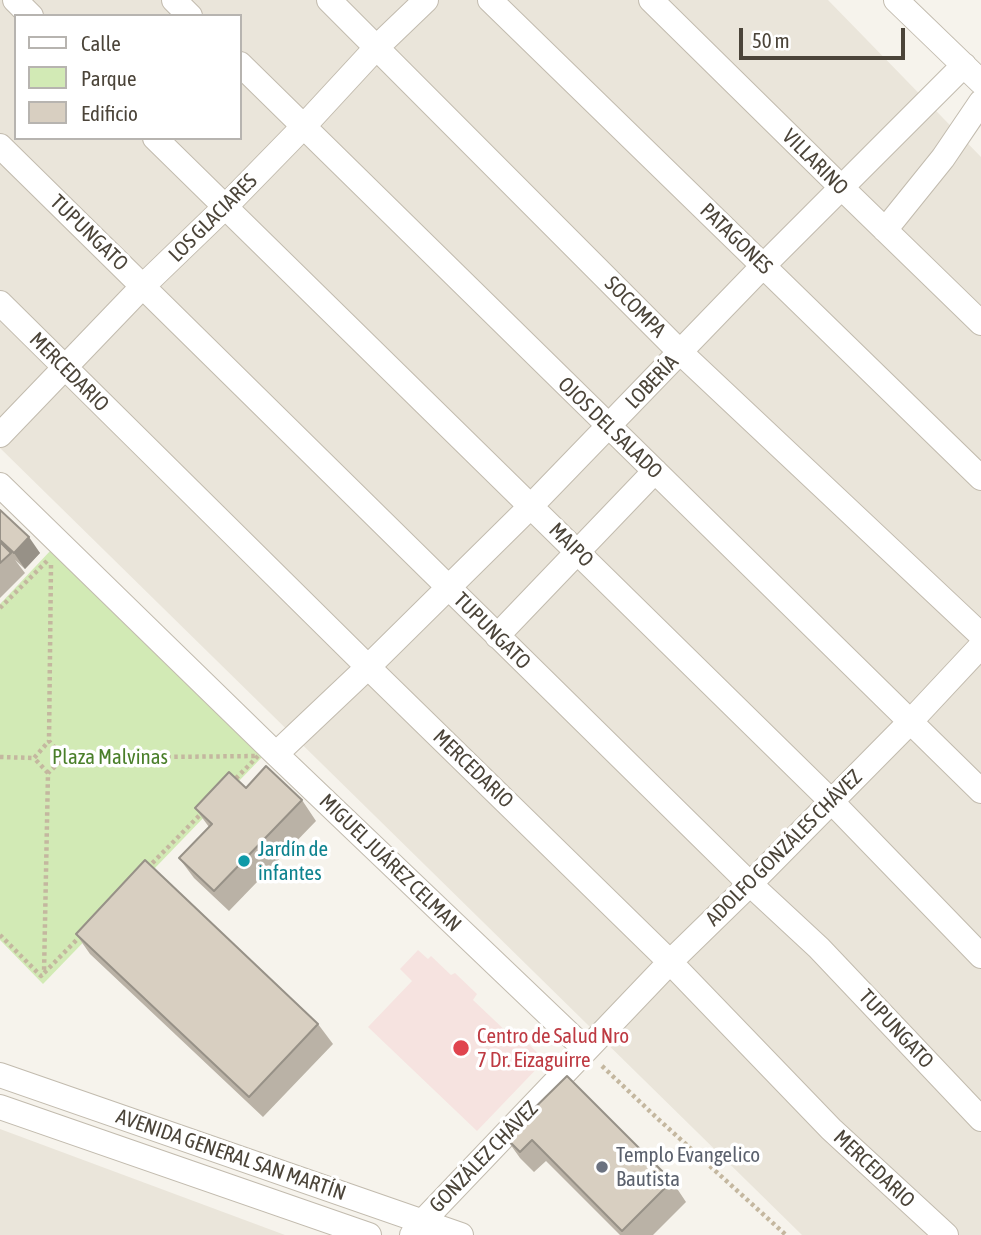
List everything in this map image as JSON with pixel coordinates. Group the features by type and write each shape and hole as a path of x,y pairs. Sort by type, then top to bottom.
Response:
{"street":[{"path":"15,0 29,14"},
{"path":"174,0 188,14"},
{"name":"SOCOMPA","path":"329,0 680,352 981,635"},
{"name":"LOS GLACIARES","path":"0,435 143,286 304,126 376,48 426,0"},
{"name":"PATAGONES","path":"490,0 981,478"},
{"name":"VILLARINO","path":"651,0 981,323"},
{"path":"896,0 973,74"},
{"name":"OJOS DEL SALADO","path":"242,66 981,791"},
{"name":"LOBERÍA","path":"276,754 531,506 841,187 973,74"},
{"path":"885,230 943,158 981,102"},
{"name":"MAIPO","path":"157,140 831,801 981,957"},
{"name":"TUPUNGATO","path":"0,146 750,884 819,948 981,1119"},
{"name":"MERCEDARIO","path":"0,303 670,962 831,1129 946,1235"},
{"path":"497,636 655,471"},
{"name":"MIGUEL JUÁREZ CELMAN","path":"0,485 586,1050"},
{"name":"ADOLFO GONZÁLES CHÁVEZ","path":"586,1050 910,722 981,646"},
{"name":"GONZÁLEZ CHÁVEZ","path":"417,1228 586,1050"},
{"name":"AVENIDA GENERAL SAN MARTÍN","path":"0,1075 417,1228 461,1235"},
{"name":"AVENIDA GENERAL SAN MARTÍN","path":"0,1107 369,1235"}],"path":[{"path":"34,758 49,741 51,557"},
{"path":"49,741 64,758"},
{"path":"0,935 41,976 258,756 64,758 48,773"},
{"path":"0,757 34,758 48,773 44,972"},
{"path":"586,1050 786,1235"}],"shaded area":[{"path":"0,0 828,0 981,157 981,1235 802,1235 0,448"},
{"name":"Centro de Salud Nro 7 Dr. Eizaguirre","path":"418,950 428,959 431,956 451,975 455,973 477,994 473,1000 510,1035 515,1031 545,1060 477,1131 368,1027 412,981 400,969"},
{"path":"0,1129 285,1235 0,1235"}],"green space":[{"name":"Plaza Malvinas","path":"52,549 265,754 43,984 0,940 0,604"}],"building":[{"path":"0,510 29,537 14,553 0,540"},
{"path":"0,542 11,553 0,563"},
{"path":"266,766 302,800 214,891 179,858 212,824 195,808 229,772 246,788"},
{"path":"145,860 318,1024 249,1097 76,934"},
{"name":"Templo Evangelico Bautista","path":"567,1076 672,1181 622,1231 532,1140 520,1152 505,1137"}],"place":[{"name":"Jardín de infantes","path":"244,861"},
{"name":"Centro de Salud Nro 7 Dr. Eizaguirre","path":"461,1048"},
{"name":"Templo Evangelico Bautista","path":"602,1167"}]}
